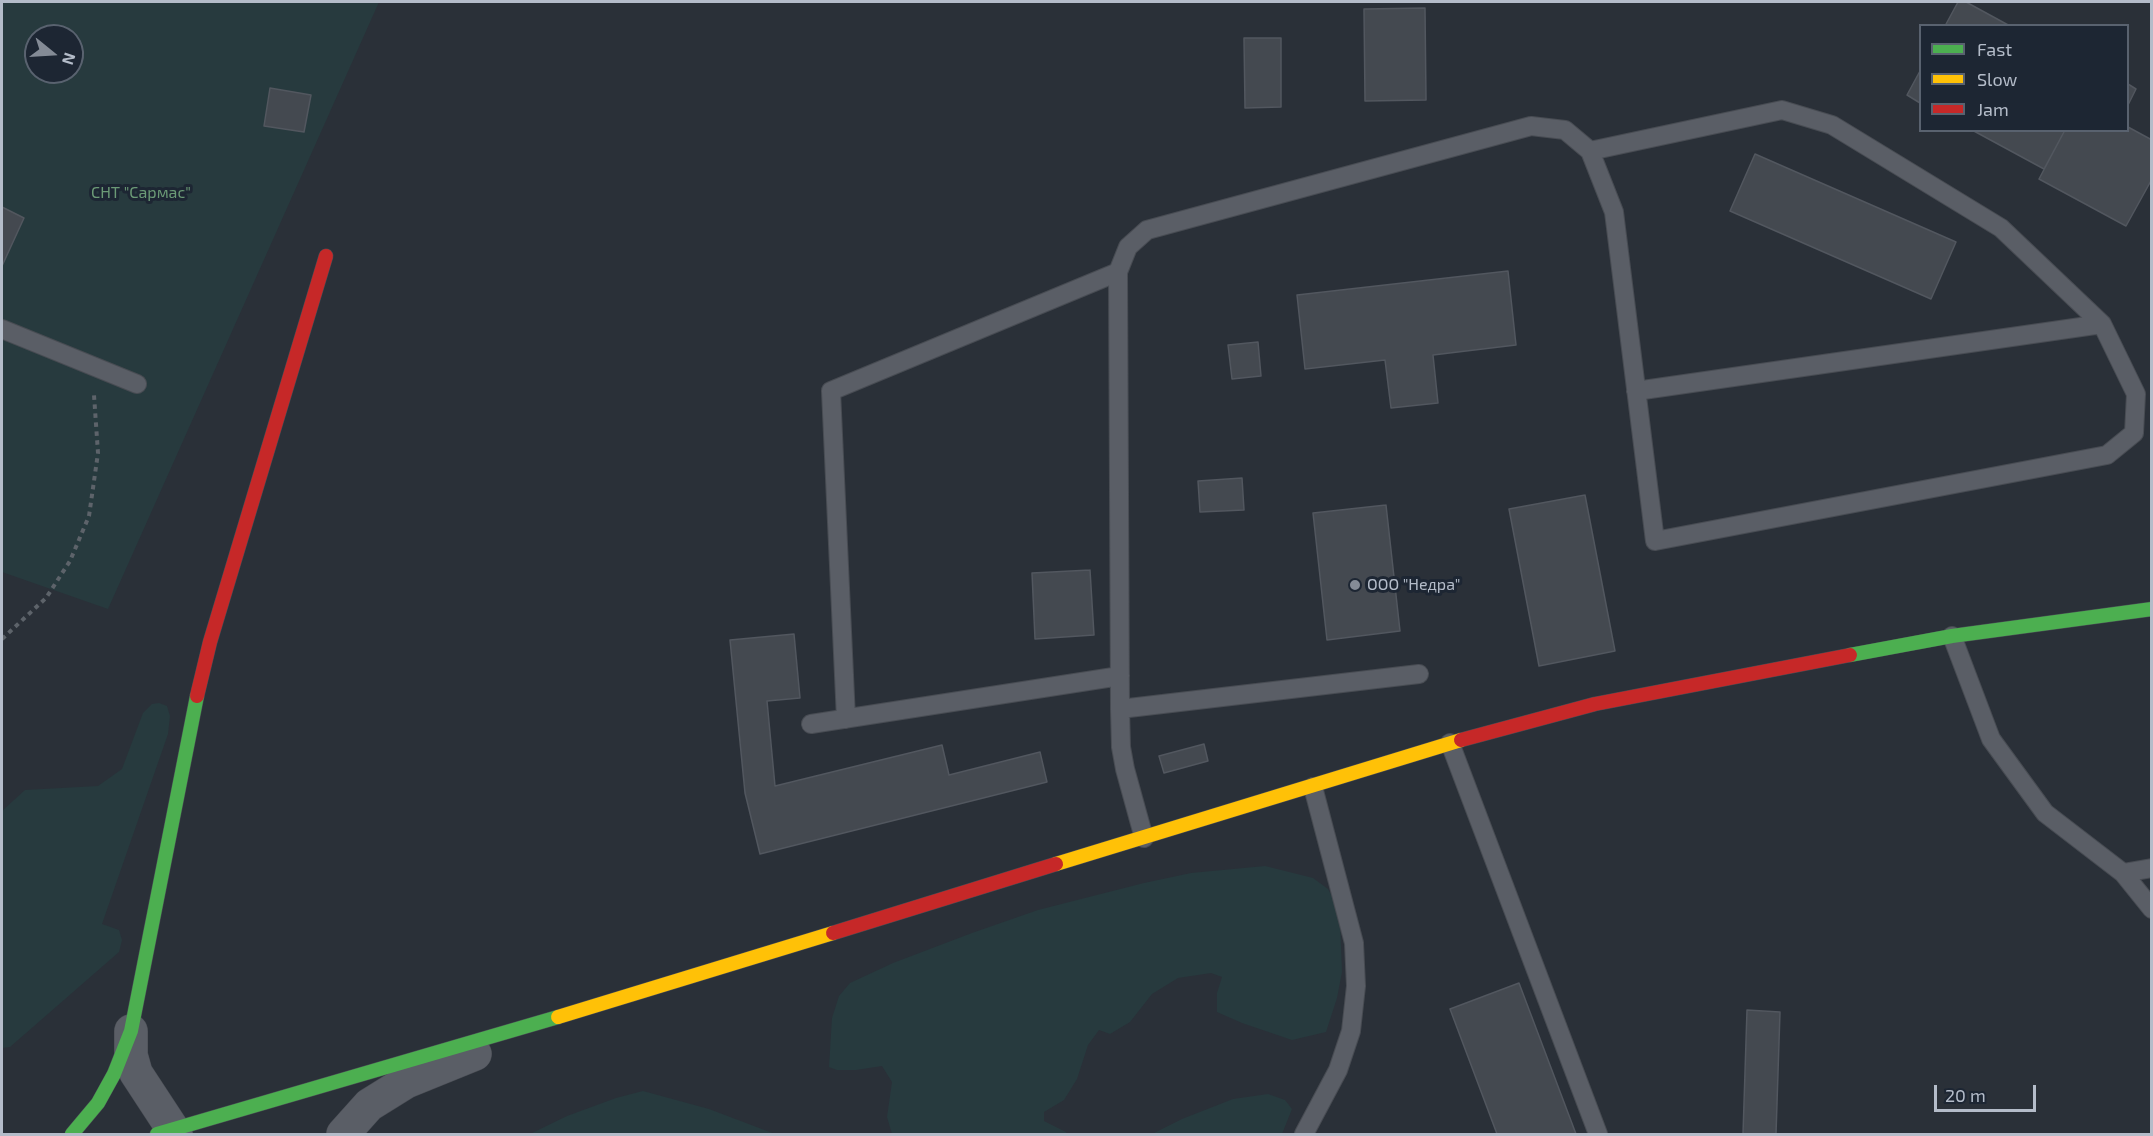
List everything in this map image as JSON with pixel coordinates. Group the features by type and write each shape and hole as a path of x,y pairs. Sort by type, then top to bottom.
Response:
{"street":[{"path":"72,1134 98,1103 114,1074 130,1031 190,728 210,642 326,256"},
{"path":"130,1031 131,1054 136,1073 168,1133 583,1010 1450,743 1595,704 1952,636 2151,609"},
{"path":"344,1134 369,1105 406,1082 583,1010"}],"lane":[{"path":"1144,838 1121,747 1118,272 1128,247 1147,230 1532,126 1565,130 1590,151 1614,212 1655,542 2107,455 2134,433 2136,394 2102,324 2001,228 1832,125 1782,110 1590,151"},
{"path":"846,719 831,391 1118,272"},
{"path":"1636,391 2102,324"},
{"path":"2,329 138,384"},
{"path":"1952,636 1991,739 2045,813 2122,873 2151,909"},
{"path":"1120,709 1419,674"},
{"path":"811,724 1120,676"},
{"path":"1450,743 1598,1134"},
{"path":"1304,1134 1338,1070 1351,1031 1356,986 1354,943 1313,787"},
{"path":"2122,873 2151,868"}],"path":[{"path":"2,639 46,598 70,561 89,516 98,453 92,366"}],"green space":[{"name":"СНТ \"Сармас\"","path":"2,2 379,2 108,609 2,572"},
{"path":"159,703 167,706 170,716 168,734 102,924 119,930 122,940 119,952 10,1047 2,1048 2,811 25,790 98,786 122,769 143,713 152,704"},
{"path":"1265,866 1313,878 1328,889 1336,904 1340,921 1342,972 1337,998 1326,1032 1292,1040 1242,1023 1217,1012 1217,993 1222,977 1211,973 1178,978 1152,994 1130,1022 1110,1034 1099,1030 1088,1045 1077,1079 1064,1100 1044,1112 1044,1121 1067,1134 892,1134 887,1117 892,1082 882,1066 856,1070 837,1070 829,1067 832,1018 839,996 850,983 893,963 1038,910 1191,873"},
{"path":"643,1091 709,1109 775,1134 530,1134 567,1116"},
{"path":"1268,1094 1285,1100 1292,1109 1282,1134 1152,1134 1182,1119 1233,1099"}],"building":[{"path":"1958,2 1966,2 2006,24 1946,24"},
{"path":"1425,8 1426,100 1365,101 1364,9"},
{"path":"1244,38 1281,38 1281,107 1245,108"},
{"path":"1919,73 1919,102 1907,95"},
{"path":"2129,85 2136,89 2129,103"},
{"path":"270,88 311,95 304,132 264,126"},
{"path":"2129,128 2152,140 2152,179 2126,226 2039,179 2064,132 2129,132"},
{"path":"1976,132 2064,132 2044,169"},
{"path":"1755,154 1956,242 1931,299 1730,211"},
{"path":"2,207 24,218 2,266"},
{"path":"1508,271 1516,345 1433,355 1438,403 1391,408 1385,360 1305,369 1297,295"},
{"path":"1258,342 1261,376 1232,379 1228,345"},
{"path":"1242,478 1244,510 1200,512 1198,481"},
{"path":"1585,495 1615,651 1539,666 1509,509"},
{"path":"1386,505 1400,631 1327,640 1313,513"},
{"path":"1090,570 1094,635 1035,639 1032,573"},
{"path":"794,634 800,698 767,701 775,786 942,745 949,775 1040,752 1047,782 760,854 745,793 730,640"},
{"path":"1204,744 1208,761 1164,773 1159,756"},
{"path":"1519,983 1576,1134 1497,1134 1450,1009"},
{"path":"1747,1010 1780,1012 1776,1134 1743,1134"}],"traffic: fast":[{"path":"1850,655 1952,636 2152,609"},
{"path":"72,1134 98,1103 114,1074 131,1031 197,696"},
{"path":"157,1134 558,1017"}],"traffic: slow":[{"path":"1056,864 1461,740"},
{"path":"558,1017 833,933"}],"traffic: jam":[{"path":"197,696 210,642 326,256"},
{"path":"1461,740 1595,704 1850,655"},
{"path":"833,933 1056,864"}],"place":[{"name":"ООО \"Недра\"","path":"1355,585"}]}
